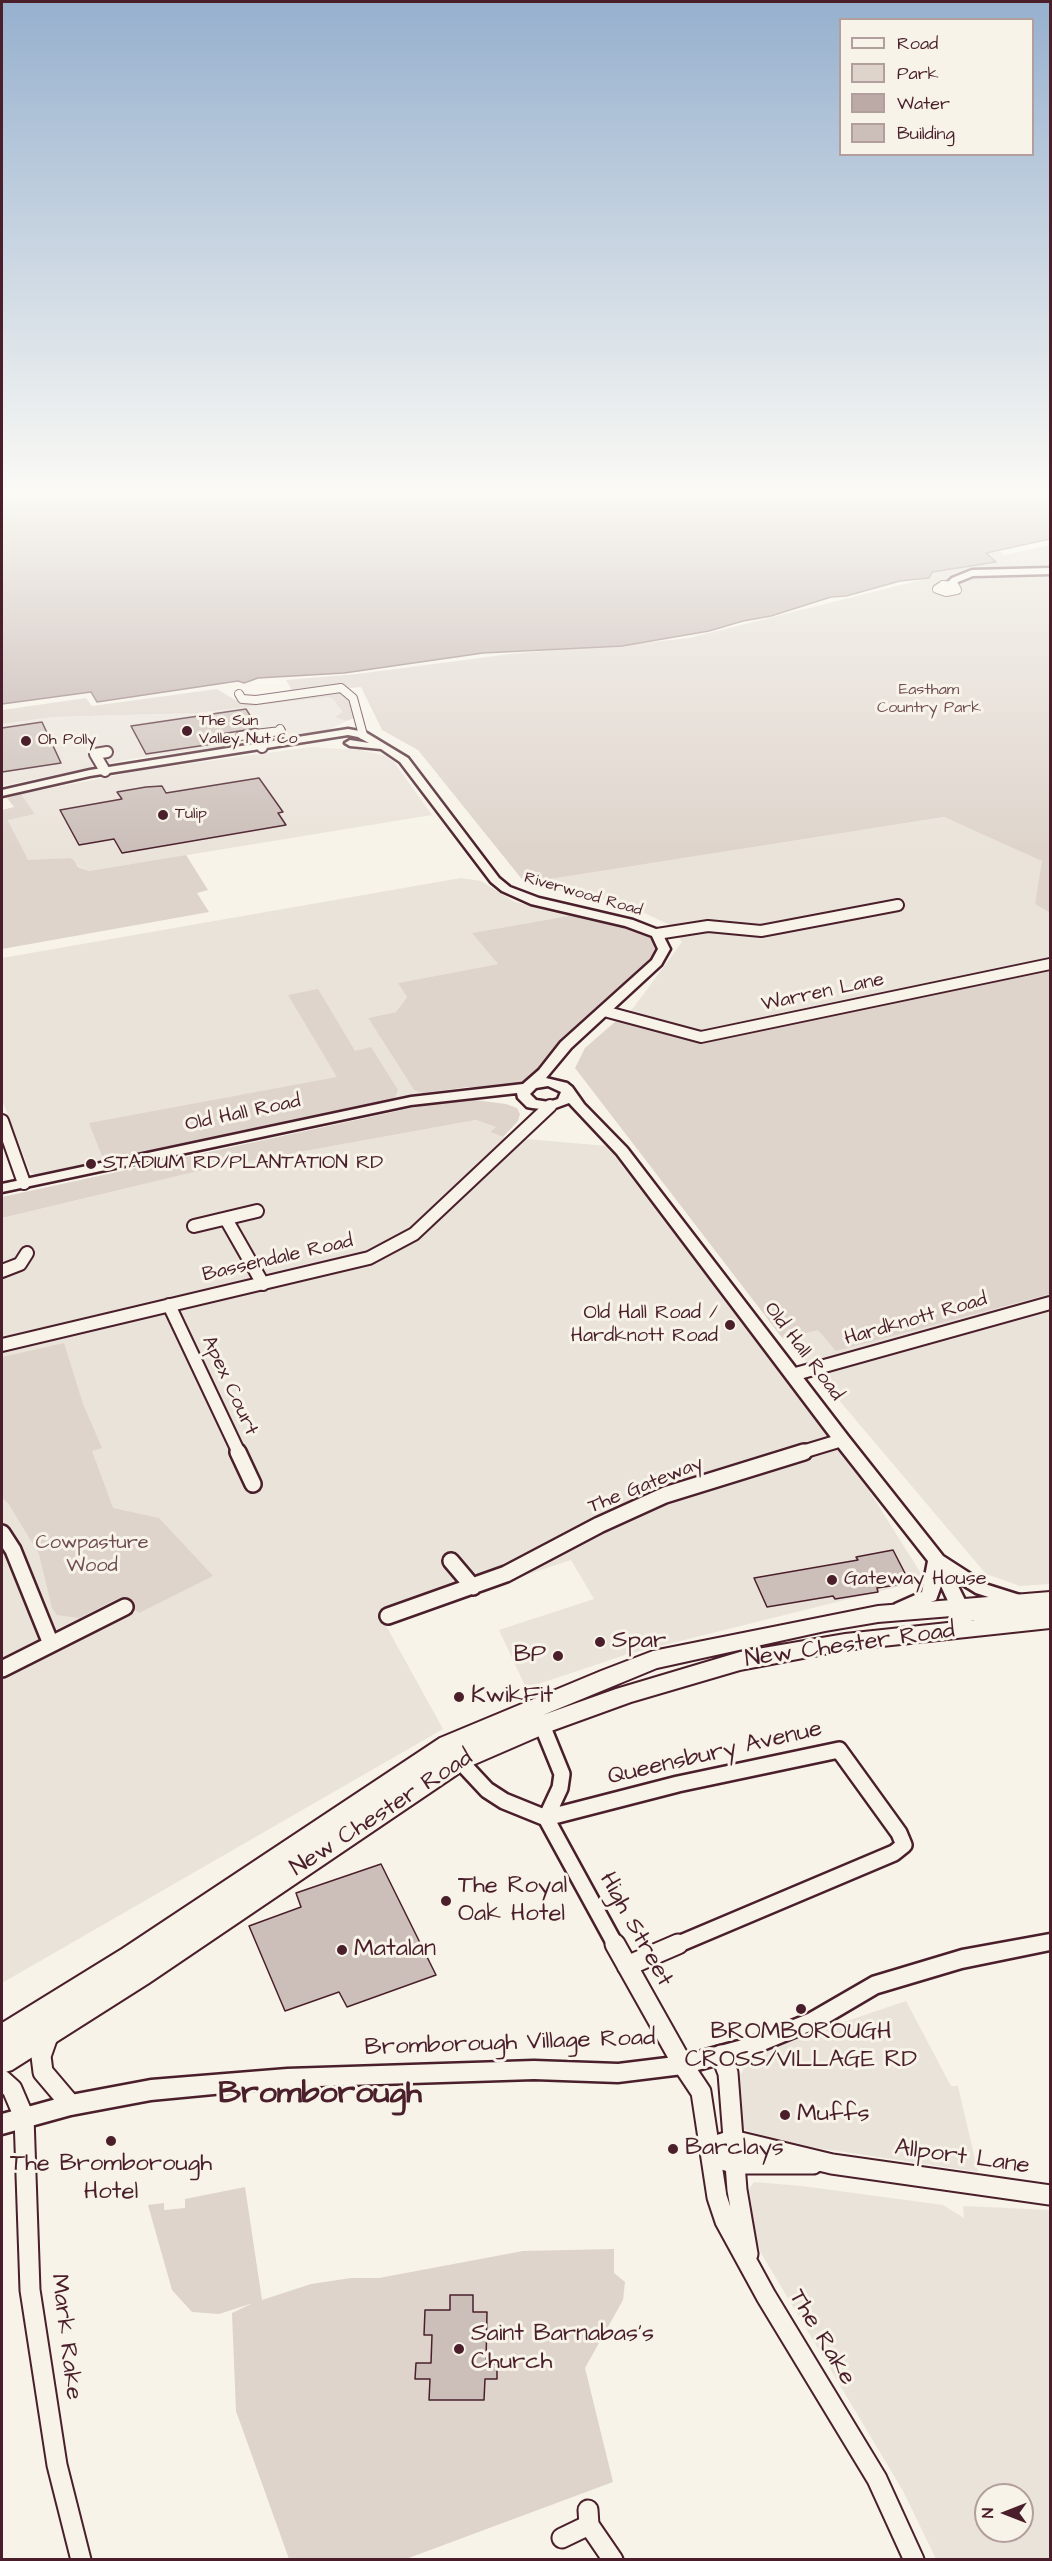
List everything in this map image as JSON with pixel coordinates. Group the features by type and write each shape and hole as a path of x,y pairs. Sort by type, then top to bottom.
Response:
{"highway":[{"name":"New Chester Road","path":"2,2061 139,1975 459,1760 542,1725 662,1682 740,1660 959,1619 1025,1602 1050,1600"},
{"name":"New Chester Road","path":"2,2037 131,1957 449,1745 653,1660 773,1633 878,1614 959,1619 1050,1620"}],"street":[{"path":"2,793 105,771 262,747 346,738 361,741 363,735 352,698 341,688 256,700 242,699 239,694"},
{"path":"346,738 358,717"},
{"path":"240,736 281,731 279,729"},
{"path":"255,734 262,747"},
{"name":"Riverwood Road","path":"363,735 404,760 495,880 506,889 535,901 629,922 657,934 663,942 664,949 657,962 566,1046 527,1095"},
{"path":"346,738 394,752"},
{"path":"105,771 95,754 107,752"},
{"path":"657,934 708,926 761,931 898,905"},
{"name":"Warren Lane","path":"604,1011 701,1037 1050,964"},
{"path":"550,1106 563,1102 568,1094 556,1071 556,1058"},
{"path":"522,1130 528,1113 527,1095 548,1082 566,1090"},
{"name":"Old Hall Road","path":"566,1090 579,1107 622,1151 842,1440 938,1560 959,1619"},
{"name":"Old Hall Road","path":"2,1188 411,1101 450,1095 527,1095 538,1106 550,1106 601,1129"},
{"name":"Bassendale Road","path":"4,1344 369,1258 414,1234 550,1106"},
{"path":"2,1121 24,1184"},
{"path":"194,1226 257,1211"},
{"path":"226,1219 263,1284"},
{"path":"2,1271 20,1264 27,1253"},
{"name":"Hardknott Road","path":"792,1375 1050,1303"},
{"name":"Apex Court","path":"169,1305 253,1484"},
{"path":"2,1330 4,1344"},
{"name":"The Gateway","path":"388,1616 473,1587 532,1563 599,1525 665,1495 842,1440"},
{"path":"2,1533 13,1550 51,1644"},
{"path":"878,1614 916,1604 930,1596 938,1560 982,1589 1025,1602"},
{"path":"451,1561 473,1587"},
{"path":"2,1669 125,1607"},
{"path":"959,1619 969,1613 981,1616 1050,1611"},
{"path":"459,1760 487,1790 504,1801 546,1818 560,1788 562,1774 542,1725"},
{"name":"Queensbury Avenue","path":"546,1818 678,1784 839,1750 899,1833 904,1845 894,1853 627,1966"},
{"name":"High Street","path":"546,1818 683,2065 701,2092 711,2149"},
{"name":"Bromborough Village Road","path":"2,2124 71,2105 151,2090 287,2078 534,2070 618,2073 683,2065 749,2048 815,2020 873,1986 962,1959 1050,1942"},
{"path":"50,2030 41,2056 43,2072 71,2105"},
{"path":"721,2055 728,2073 740,2217 750,2267"},
{"path":"2,2080 12,2090 24,2117"},
{"name":"Mark Rake","path":"24,2117 30,2290 57,2465 81,2559"},
{"path":"732,2140 832,2164 735,2164 726,2162 711,2149 732,2140"},
{"name":"The Rake","path":"711,2149 717,2197 725,2221 750,2267 877,2479 914,2559"},
{"name":"Allport Lane","path":"832,2164 1050,2195"},
{"path":"562,2538 588,2517 613,2559"}],"shaded area":[{"path":"329,697 333,699 342,713 336,717 346,721 318,733 130,759 2,786 2,724 54,717 197,713"},
{"path":"311,747 360,750 386,756 394,762 432,815 89,871 78,866 70,858 28,861 8,819 35,814 21,794 144,770"},
{"path":"944,817 1043,861 1035,904 1050,913 1050,1584 1020,1586 986,1574 800,1354 580,1063 634,1007 682,942 670,925 625,904 525,883"},
{"path":"461,878 481,881 515,902 574,915 473,933 498,964 399,983 407,997 396,1012 368,1018 414,1090 423,1093 36,1175 30,1172 2,1100 2,958"},
{"path":"476,1120 497,1127 490,1132 503,1137 607,1146 860,1476 925,1580 628,1654 526,1688 499,1630 594,1599 571,1560 384,1622 443,1729 2,1983 2,1218 211,1168"},
{"path":"906,2001 951,2086 958,2086 978,2172 778,2142 738,2127 733,2077 742,2073 747,2058 762,2050"},
{"path":"754,2182 802,2186 943,2205 964,2218 963,2206 1050,2210 1050,2559 936,2559 903,2491 761,2253 752,2228 749,2189"}],"green space":[{"name":"Eastham Country Park","path":"626,612 783,612 709,631 634,644 689,638 795,612 1050,612 1050,913 1035,904 1042,861 944,817 525,883 418,750 382,730 361,687 294,694 286,680 588,647 483,653 344,673 258,678 244,683 238,681 97,702"},
{"path":"217,689 237,701 344,691 352,705 355,718 346,721 335,717 342,712 329,697 197,713 54,717 2,724 2,710 86,698 92,706"},
{"path":"21,794 35,814 8,820 28,860 70,858 78,867 89,871 186,855 208,890 197,893 209,912 2,949 2,810 14,807 7,798"},
{"path":"574,915 635,929 646,934 653,941 655,949 652,957 561,1039 532,1077 515,1085 500,1088 468,1087 423,1093 414,1090 368,1018 396,1012 407,997 398,983 498,964 472,933"},
{"path":"1050,966 1050,1294 836,1351 818,1330 783,1339 575,1068 585,1048 616,1021 697,1042"},
{"path":"318,989 355,1051 371,1047 398,1090 394,1100 104,1161 89,1123 337,1077 288,995"},
{"path":"448,1100 475,1100 506,1104 517,1108 520,1114 518,1121 503,1137 490,1132 496,1127 476,1120 211,1168 2,1218 2,1197"},
{"name":"Cowpasture Wood","path":"64,1343 83,1404 102,1448 92,1451 113,1508 159,1518 213,1576 139,1613 121,1597 79,1618 57,1615 52,1608 39,1554 8,1503 2,1498 2,1357"},
{"path":"245,2187 262,2300 311,2284 351,2278 379,2278 523,2251 614,2249 614,2273 625,2282 623,2300 585,2368 613,2482 406,2559 289,2559 236,2411 232,2313 253,2303 219,2314 192,2312 172,2290 148,2205 164,2203 164,2210 185,2208 185,2199"}],"water":[{"path":"2,612 785,612 709,631 622,646 483,653 344,673 258,678 244,683 238,681 97,702 91,692 2,704"}],"building":[{"name":"The Sun Valley Nut Co","path":"246,709 258,728 221,734 226,742 146,754 131,726"},
{"name":"Oh Polly","path":"42,722 61,763 2,772 2,728"},
{"name":"Tulip","path":"259,778 283,812 278,813 286,825 122,853 114,839 79,845 60,810 122,799 117,792 146,787 162,786 166,793"},
{"name":"Gateway House","path":"893,1550 910,1583 877,1588 878,1592 835,1599 833,1596 767,1607 754,1578 858,1560 856,1557"},
{"name":"Matalan","path":"381,1864 436,1975 347,2007 339,1992 285,2011 249,1926 301,1907 296,1893"},
{"name":"Saint Barnabas's Church","path":"450,2295 473,2295 473,2312 487,2312 486,2364 497,2364 497,2379 485,2379 484,2400 429,2400 430,2379 415,2379 416,2363 431,2363 432,2335 424,2335 425,2310 450,2310"}],"place":[{"name":"The Sun Valley Nut Co","path":"187,731"},
{"name":"Oh Polly","path":"26,741"},
{"name":"Tulip","path":"163,815"},
{"name":"STADIUM RD/PLANTATION RD","path":"91,1164"},
{"name":"Old Hall Road / Hardknott Road","path":"730,1325"},
{"name":"Gateway House","path":"832,1580"},
{"name":"Spar","path":"600,1642"},
{"name":"BP","path":"558,1656"},
{"name":"KwikFit","path":"459,1697"},
{"name":"The Royal Oak Hotel","path":"446,1901"},
{"name":"Matalan","path":"342,1950"},
{"name":"BROMBOROUGH CROSS/VILLAGE RD","path":"801,2009"},
{"name":"Muffs","path":"785,2115"},
{"name":"The Bromborough Hotel","path":"111,2141"},
{"name":"Barclays","path":"673,2149"},
{"name":"Saint Barnabas's Church","path":"459,2349"}],"district":[{"name":"Bromborough","path":"320,2095"}]}
